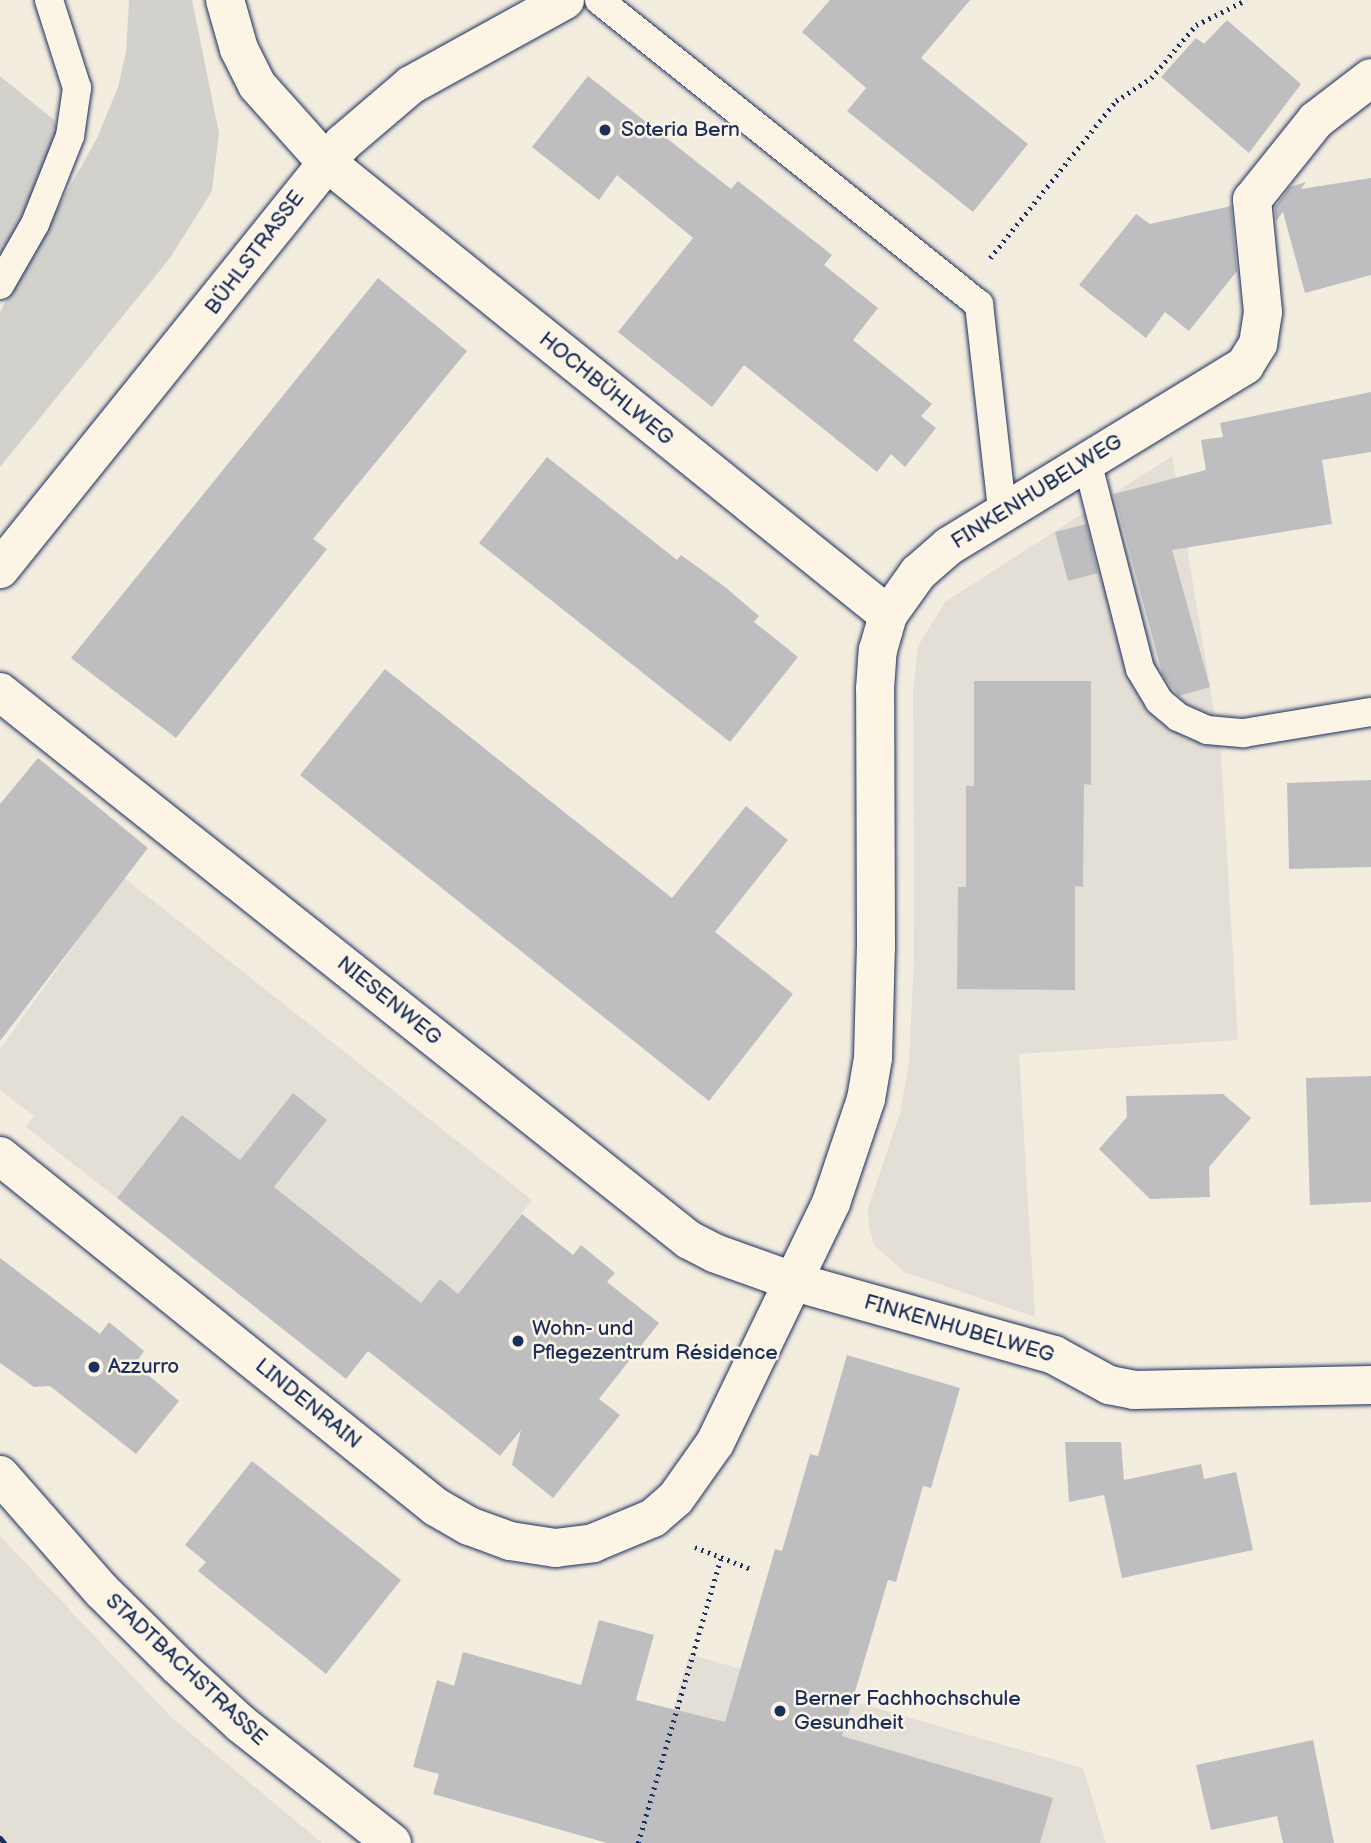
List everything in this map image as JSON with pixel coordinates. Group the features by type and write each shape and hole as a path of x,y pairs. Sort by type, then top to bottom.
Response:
{"street":[{"name":"HOCHBÜHLWEG","path":"225,0 239,49 257,85 325,161 888,615"},
{"name":"BÜHLSTRASSE","path":"0,569 219,303 325,161 411,85 565,0"},
{"name":"FINKENHUBELWEG","path":"653,1518 676,1498 715,1443 795,1282 851,1149 873,1058 875,689 888,615 932,560 1002,510 1232,375 1252,356 1263,304 1252,200 1316,120 1371,78"},
{"name":"NIESENWEG","path":"0,692 690,1240 795,1282"},
{"name":"LINDENRAIN","path":"0,1156 436,1507 469,1526 510,1541 555,1548 593,1543 653,1518"},
{"name":"FINKENHUBELWEG","path":"795,1282 1054,1356 1109,1385 1134,1390 1371,1385"},
{"name":"STADTBACHSTRASSE","path":"0,1475 102,1591 178,1666 250,1732 392,1843"}],"lane":[{"path":"0,285 35,224 70,136 77,88 49,0"},
{"path":"599,0 964,291 981,310 1002,510"},
{"path":"1087,461 1140,670 1159,701 1178,717 1207,730 1244,733 1371,712"}],"path":[{"path":"964,291 1116,101 1152,78 1196,25 1246,0"},
{"path":"691,1546 751,1569"},
{"path":"638,1843 721,1557"}],"shaded area":[{"path":"129,0 192,0 219,133 212,191 170,258 0,467 0,312 97,138 118,87 126,52"},
{"path":"0,76 54,120 65,144 0,283"},
{"path":"1172,456 1221,753 1238,1040 1019,1054 1035,1317 904,1272 874,1245 869,1226 868,1208 900,1113 909,1061 914,960 913,690 918,646 945,602"},
{"path":"123,877 532,1200 458,1294 421,1303 274,1187 327,1120 293,1094 240,1160 182,1116 117,1198 26,1127 34,1116 0,1090 0,1049"},
{"path":"0,1536 171,1717 322,1843 0,1843"},
{"name":"Berner Fachhochschule Gesundheit","path":"689,1654 1083,1768 1106,1843 634,1843"}],"building":[{"path":"830,0 970,0 921,58 1028,144 973,212 847,111 866,88 802,32"},
{"path":"1227,20 1301,84 1249,153 1161,77 1196,38 1204,44"},
{"path":"588,76 731,189 738,181 832,255 824,265 878,308 853,340 932,404 921,416 936,428 905,467 891,454 877,472 744,365 712,407 618,332 693,238 617,175 599,200 532,147"},
{"path":"1371,178 1371,275 1305,293 1283,212 1276,221 1275,207 1290,187 1306,182 1301,189"},
{"path":"1231,206 1237,271 1189,331 1165,312 1146,338 1079,285 1136,214 1150,224"},
{"path":"378,278 467,351 313,539 327,549 176,738 71,658"},
{"path":"1371,392 1371,452 1322,460 1332,524 1172,550 1210,687 1179,696 1163,676 1114,494 1206,470 1201,440 1223,437 1220,423"},
{"path":"547,457 677,560 681,555 725,587 759,616 754,622 798,657 730,742 479,543"},
{"path":"1086,524 1098,573 1068,581 1055,532"},
{"path":"385,669 672,898 746,806 788,840 715,932 793,994 709,1101 300,775"},
{"path":"974,681 1091,681 1091,785 1084,784 1083,887 1075,886 1075,990 957,989 958,887 966,887 966,786 974,786"},
{"path":"38,758 148,848 0,1041 0,804"},
{"path":"1371,780 1371,867 1289,869 1287,783"},
{"path":"1371,1076 1371,1202 1310,1205 1306,1078"},
{"path":"293,1093 327,1120 274,1187 421,1303 440,1279 458,1294 522,1214 573,1255 581,1245 615,1273 607,1282 659,1323 599,1399 620,1415 553,1498 512,1465 521,1430 500,1456 368,1351 346,1379 117,1198 182,1115 240,1160"},
{"path":"1223,1094 1251,1118 1209,1167 1210,1197 1150,1199 1099,1149 1127,1117 1126,1096"},
{"path":"0,1258 100,1334 109,1322 144,1351 135,1364 179,1401 136,1454 50,1386 34,1387 0,1363"},
{"path":"847,1355 960,1388 931,1488 923,1486 896,1582 888,1580 842,1736 1053,1798 1040,1843 607,1843 433,1794 439,1774 413,1767 437,1680 454,1686 463,1652 581,1685 599,1620 654,1635 636,1700 725,1722 775,1549 782,1551 810,1454 818,1456"},
{"path":"1065,1442 1121,1442 1124,1480 1201,1464 1204,1479 1236,1472 1253,1550 1122,1578 1104,1495 1069,1502"},
{"path":"252,1461 401,1580 326,1674 198,1571 206,1562 185,1545"},
{"path":"1313,1740 1334,1843 1283,1843 1277,1816 1211,1830 1196,1765"}],"railway":[{"path":"0,1838 4,1843"}],"place":[{"name":"Soteria Bern","path":"605,130"},
{"name":"Wohn- und Pflegezentrum Résidence","path":"518,1341"},
{"name":"Azzurro","path":"94,1367"},
{"name":"Berner Fachhochschule Gesundheit","path":"780,1711"}]}
